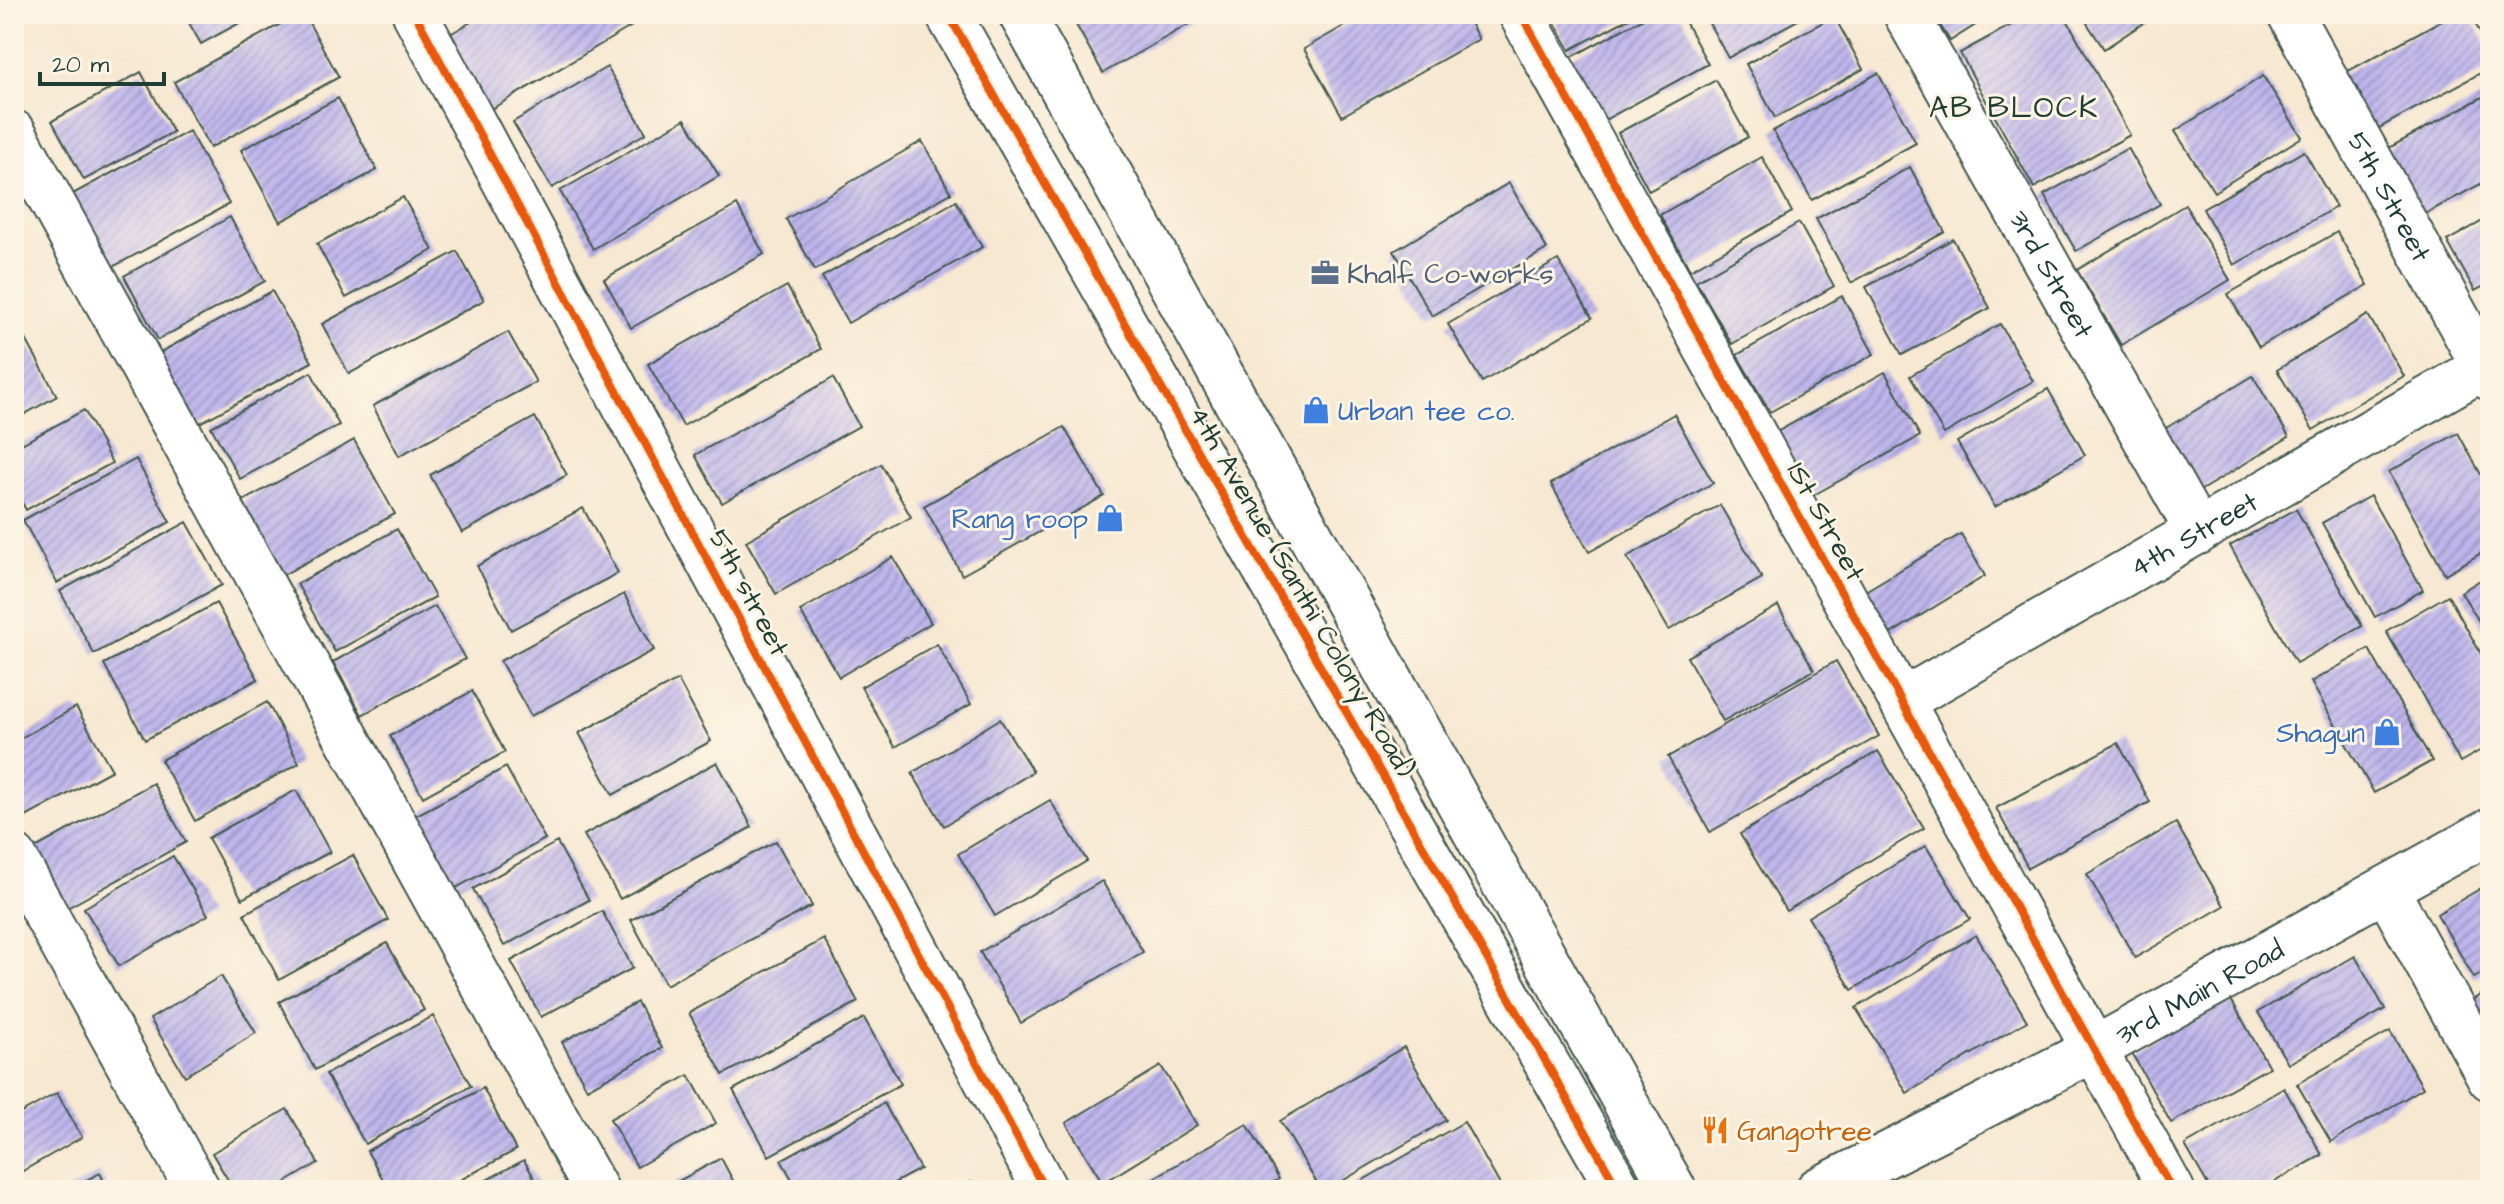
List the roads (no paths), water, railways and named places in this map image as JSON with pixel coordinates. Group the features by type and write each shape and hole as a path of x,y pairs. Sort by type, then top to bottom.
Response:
{"street":[{"name":"5th street","path":"415,14 1045,1190"},
{"name":"4th Avenue (Santhi Colony Road)","path":"948,14 1619,1190"},
{"name":"4th Avenue (Santhi Colony Road)","path":"1021,14 1674,1190"},
{"name":"1St Street","path":"1521,14 2095,1049"},
{"name":"3rd Street","path":"1906,14 2198,532"},
{"name":"5th Street","path":"2290,14 2487,373"},
{"path":"14,133 596,1190"},
{"name":"4th Street","path":"1902,701 2198,532 2487,373"},
{"name":"3rd Main Road","path":"1818,1190 2095,1049 2490,831"},
{"path":"14,857 198,1190"},
{"path":"2386,889 2490,1078"},
{"path":"2095,1049 2172,1190"}],"place":[{"name":"Khalf Co-works","path":"1325,273"},
{"name":"Urban tee co.","path":"1316,410"},
{"name":"Rang roop","path":"1110,518"},
{"name":"Shagun","path":"2387,732"},
{"name":"Gangotree","path":"1715,1130"}],"district":[{"name":"AB BLOCK","path":"2014,107"}]}
